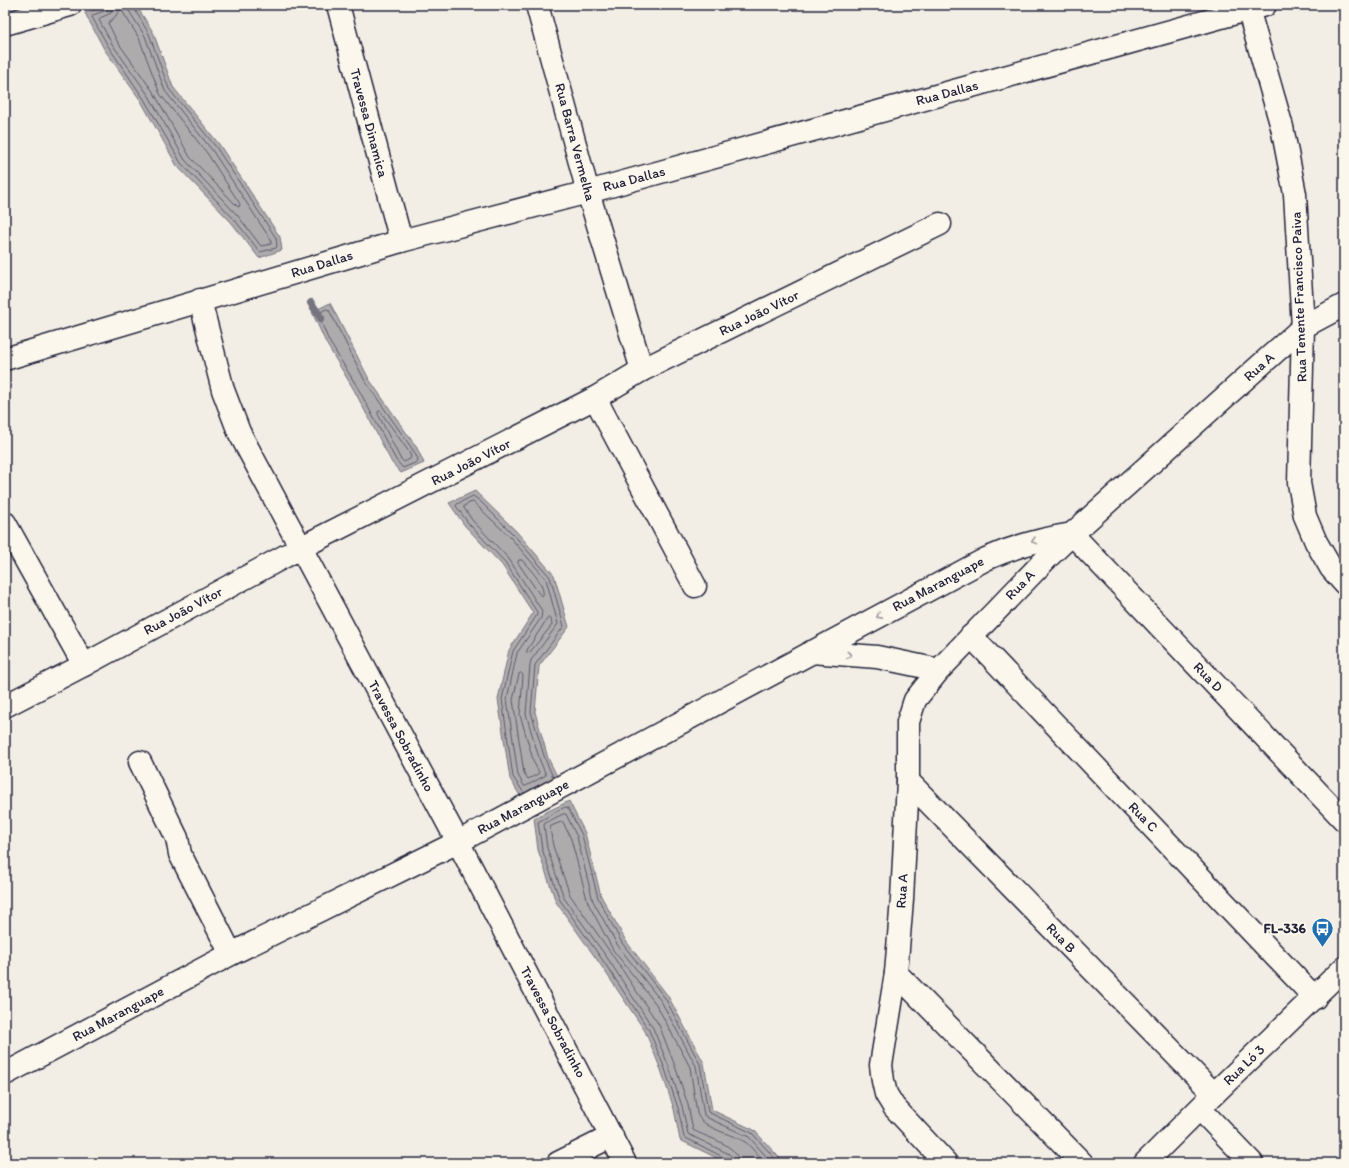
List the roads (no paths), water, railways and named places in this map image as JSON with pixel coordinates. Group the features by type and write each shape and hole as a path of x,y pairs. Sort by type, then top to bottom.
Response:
{"street":[{"path":"5,24 70,5"},
{"name":"Travessa Dinamica","path":"338,5 401,241"},
{"name":"Rua Barra Vermelha","path":"537,5 588,192 642,370"},
{"name":"Rua Dallas","path":"5,359 401,241 588,192 1254,7"},
{"name":"Rua Tenente Francisco Paiva","path":"1254,7 1282,127 1295,194 1303,328 1299,483 1301,496 1305,516 1316,542 1331,568 1344,583"},
{"name":"Rua João Vítor","path":"5,706 300,548 595,398 642,370 940,224"},
{"name":"Travessa Sobradinho","path":"200,300 223,390 239,432 458,842 625,1163"},
{"name":"Rua A","path":"946,1163 894,1107 886,1094 881,1065 896,973 902,899 908,781 908,722 915,700 939,670 971,636 1046,558 1072,534 1303,328 1344,305"},
{"path":"595,398 695,586"},
{"path":"5,523 84,665"},
{"name":"Rua Maranguape","path":"5,1074 231,954 458,842 986,558 1010,548 1038,540 1072,534"},
{"name":"Rua D","path":"1072,534 1344,820"},
{"name":"Rua C","path":"971,636 1315,998"},
{"path":"810,652 877,657 939,670"},
{"path":"140,762 177,838 180,854 231,954"},
{"name":"Rua B","path":"908,781 1207,1101 1252,1163"},
{"name":"Rua Ló 3","path":"1145,1163 1344,968"},
{"path":"896,973 1082,1163"},
{"path":"558,1163 612,1136"}],"water":[{"path":"110,5 136,5 153,32 173,87 219,144 280,237 282,250 259,258 231,222 177,166 141,101 104,49 85,13"},
{"path":"330,303 369,379 417,448 424,463 401,473 392,463 354,390 326,343 312,312"},
{"path":"475,491 516,531 554,575 569,627 539,666 535,712 548,758 559,780 522,799 510,779 498,699 509,650 533,613 502,565 465,526 449,503"},
{"path":"569,801 585,833 601,896 626,941 668,996 704,1063 712,1110 754,1130 784,1163 727,1163 680,1140 674,1109 661,1070 645,1031 556,902 538,850 534,818"}],"waterway":[{"path":"311,303 321,318"}],"place":[{"name":"FL-336","path":"1322,948"}]}
